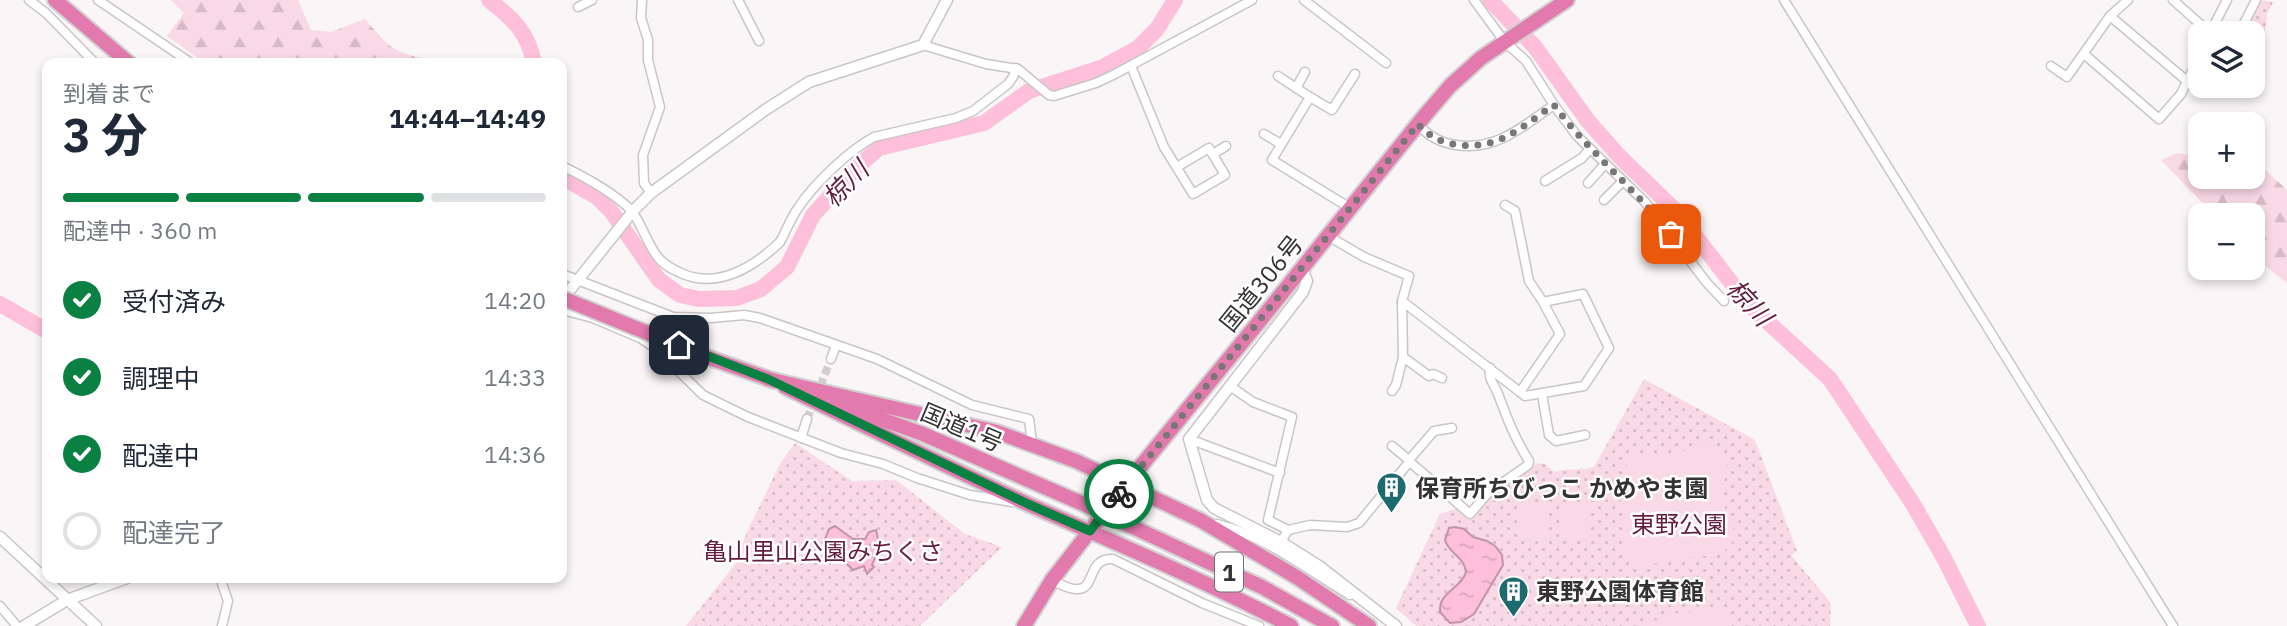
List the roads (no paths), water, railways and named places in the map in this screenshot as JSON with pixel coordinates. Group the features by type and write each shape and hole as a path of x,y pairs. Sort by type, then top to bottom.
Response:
{"highway":[{"path":"55,0 123,58"},
{"name":"国道306号","path":"1024,626 1052,580 1127,483 1450,86 1504,41 1567,0"},
{"name":"国道1号","path":"567,301 704,356 923,434 1262,587 1332,626"},
{"path":"768,379 997,432 1031,443 1127,483 1200,520 1298,578 1369,626"},
{"path":"768,379 1028,504 1236,597 1291,626"}],"street":[{"path":"29,0 46,13 90,58"},
{"path":"98,0 184,58"},
{"path":"578,7 592,0"},
{"path":"642,0 641,18 648,40 648,60 660,107 643,155 644,183 651,194"},
{"path":"738,0 759,41"},
{"path":"923,45 947,0"},
{"path":"567,293 633,211 651,194 765,110 809,82 923,45 1019,70 1049,95 1067,93 1131,66 1252,0"},
{"path":"1304,0 1386,63"},
{"path":"1474,0 1504,41 1526,61 1554,105 1590,149 1653,211 1707,283 1724,301"},
{"path":"1784,0 2173,626"},
{"path":"2051,66 2067,77 2110,16 2128,0"},
{"path":"2173,0 2197,21"},
{"path":"2217,21 2228,0"},
{"path":"2245,21 2256,0"},
{"path":"2084,54 2159,119 2181,94 2187,80 2110,16"},
{"path":"1131,66 1164,147 1193,194 1225,175 1209,148 1177,167"},
{"path":"567,169 597,185 633,211 640,229 660,261 689,277 724,277 747,268 776,247 797,209 831,172 863,143 973,111 1008,84 1019,70"},
{"path":"1296,88 1304,72"},
{"path":"1278,76 1332,110 1355,74"},
{"path":"1310,97 1272,160 1350,208"},
{"path":"1418,124 1424,132 1443,142 1466,146 1482,145 1507,136 1554,105"},
{"path":"1264,134 1281,144"},
{"path":"1213,154 1226,146"},
{"path":"1545,181 1582,158 1590,149"},
{"path":"1588,183 1605,164"},
{"path":"1604,200 1623,181"},
{"path":"1505,205 1514,211 1529,281 1544,302 1560,334 1520,392"},
{"path":"1328,236 1364,257 1409,276 1402,301 1403,357 1392,391"},
{"path":"1189,439 1303,292 1307,281 1302,270"},
{"path":"567,276 673,317 744,315 760,318 877,359 972,405 1029,419 1031,443"},
{"path":"1402,301 1525,396 1584,386 1609,348 1583,294 1544,302"},
{"path":"567,311 593,318 640,338 654,347 703,395 720,405 841,453 883,464 917,478 970,495 1028,504"},
{"path":"831,359 836,345"},
{"path":"1403,357 1429,376 1433,374 1442,378"},
{"path":"1392,446 1470,514 1488,493 1528,465 1529,461 1510,429 1499,396 1489,377 1490,368"},
{"path":"1230,386 1253,402 1292,417 1268,520 1288,530 1310,525 1347,527 1359,523 1434,431 1451,428"},
{"path":"1542,394 1549,435 1556,441 1585,435"},
{"path":"801,438 807,419"},
{"path":"1189,439 1280,473"},
{"path":"1189,439 1208,500 1214,508 1281,542 1319,566 1396,626"},
{"path":"1200,520 1230,528 1261,542 1384,615"},
{"path":"1281,542 1288,530"},
{"path":"0,537 42,576"},
{"path":"1052,580 1070,590 1080,589 1091,580 1098,563 1113,559 1211,607 1259,626"},
{"path":"49,583 96,626"},
{"path":"24,626 67,600 113,583"},
{"path":"222,583 228,601 222,626"},
{"path":"0,606 17,626"}],"water":[{"path":"835,526 853,539 865,539 869,532 876,530 878,543 872,565 874,567 867,574 864,566 853,570 825,539 829,529"},
{"path":"1455,527 1495,546 1502,555 1503,565 1474,614 1461,622 1450,623 1440,612 1440,605 1466,572 1462,562 1445,540 1449,528"}],"waterway":[{"path":"489,0 518,27 528,43 533,58"},
{"name":"椋川","path":"567,180 597,197 611,211 659,280 680,295 699,299 737,298 761,289 787,267 813,215 856,168 879,148 984,123 1029,91 1103,67 1138,48 1157,29 1175,0"},
{"name":"椋川","path":"1490,0 1535,47 1588,121 1619,156 1677,212 1746,302 1830,379 1913,504 1978,626"},
{"name":"椋川","path":"0,304 42,328"}],"tunnel":[{"path":"807,419 831,359"}],"place":[{"name":"保育所ちびっこ かめやま園","path":"1392,515"},
{"name":"東野公園体育館","path":"1513,618"}],"park label":[{"name":"東野公園","path":"1679,524"},
{"name":"亀山里山公園みちくさ","path":"823,551"}]}
